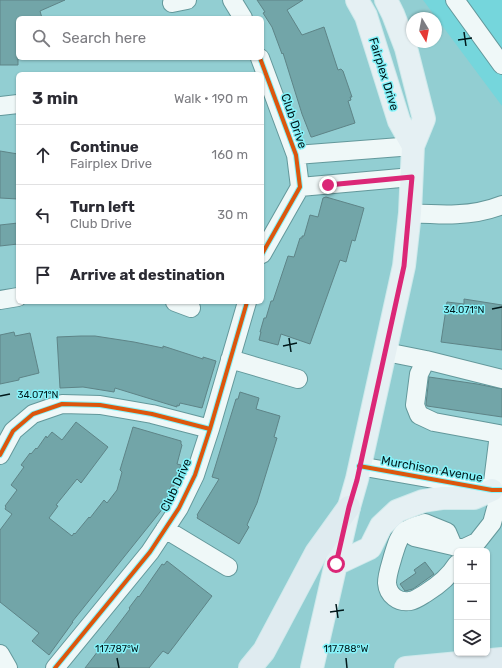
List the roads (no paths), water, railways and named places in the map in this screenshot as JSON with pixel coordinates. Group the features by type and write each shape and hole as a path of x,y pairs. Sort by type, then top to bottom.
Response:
{"highway":[{"path":"250,668 264,651 316,553 349,507"},
{"path":"406,668 502,659"}],"main road":[{"name":"Fairplex Drive","path":"357,0 366,16 399,121 413,146"},
{"path":"312,668 349,507 357,480 404,266 410,213 413,146 424,119 406,48 394,14 386,0"},
{"path":"336,564 370,548 381,526 397,511 423,500 443,498 474,498 498,490"}],"street":[{"path":"232,0 242,16"},
{"path":"455,0 502,65"},
{"name":"Club Drive","path":"261,60 296,155 300,187"},
{"path":"0,106 16,104"},
{"name":"Club Drive","path":"296,155 413,146"},
{"path":"264,250 300,187 412,177"},
{"path":"410,213 448,216 488,211 502,205"},
{"path":"0,300 16,297"},
{"name":"Club Drive","path":"55,668 150,552 179,508 194,475 210,429 246,304"},
{"path":"386,352 426,360 502,379"},
{"path":"230,359 298,379"},
{"path":"426,360 419,374 415,405 419,415 434,422 500,433 498,490 492,523 477,542 466,548"},
{"path":"0,455 13,431 33,414 62,404 100,405 152,414 210,429"},
{"name":"Murchison Avenue","path":"359,466 498,490"},
{"path":"165,529 228,567"},
{"path":"414,537 454,550"},
{"path":"0,654 8,668"}]}
